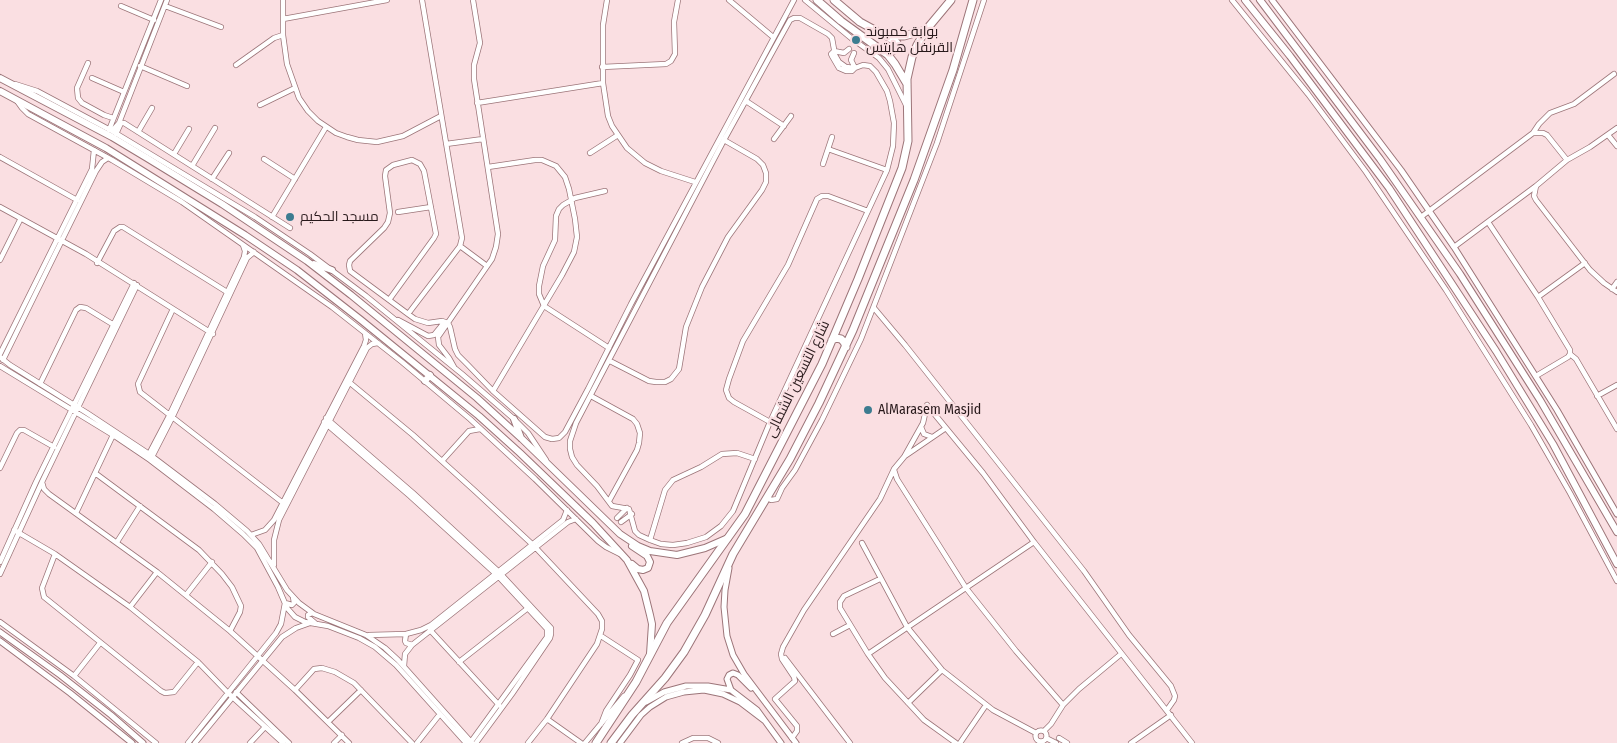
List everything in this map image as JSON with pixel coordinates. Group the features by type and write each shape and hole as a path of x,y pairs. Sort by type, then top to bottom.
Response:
{"main road":[{"path":"834,0 860,22 887,35 904,36 926,30"},
{"name":"شارع التسعين الشمالى","path":"596,743 632,689 650,654 678,608 729,538 749,506 817,374 902,168 908,141 907,85 912,57 926,30 951,0"},
{"name":"شارع التسعين الشمالى","path":"611,743 624,724 665,678 684,652 705,615 731,558 798,445 846,347 923,157 953,70 973,0"},
{"path":"1245,0 1290,56 1389,188 1496,351 1548,436 1617,564"},
{"path":"1260,0 1375,152 1421,217 1540,400 1617,532"},
{"path":"812,1 879,47 892,59 907,85"},
{"path":"879,47 892,51 897,49 897,42 887,35"},
{"path":"2,80 148,156 305,260 388,324 477,398 550,466 616,523 635,548 648,557 650,562 647,569 641,570 625,558 593,523 528,460 469,407 430,375 338,307 287,260 266,245 266,242 268,240 271,241 288,252 305,260 332,270"},
{"path":"0,92 106,148 183,200 246,235 297,270"},
{"path":"222,204 261,235 257,239 246,235"},
{"path":"1491,322 1499,316"},
{"path":"840,322 842,328 853,330"},
{"path":"832,340 836,338 841,339 846,347"},
{"path":"425,381 430,375"},
{"path":"469,407 475,404 477,398"},
{"path":"479,416 482,408 487,407"},
{"path":"514,419 522,439"},
{"path":"522,467 528,460"},
{"path":"628,540 650,552 677,555 705,548 729,538"},
{"path":"625,558 644,591 652,624 650,654"}],"street":[{"path":"111,130 108,120 113,118 162,0"},
{"path":"111,130 119,123 167,0"},
{"path":"283,0 283,35 287,64 295,88 308,110 326,127 347,137 377,142 403,136 442,116"},
{"path":"283,19 360,2 387,0"},
{"path":"408,314 460,246 462,235 422,0"},
{"path":"455,369 438,343 438,337 488,266 495,252 498,234 477,103 474,70 480,43 473,0"},
{"path":"606,0 603,20 602,83 608,116 618,135 631,152 645,163 695,182"},
{"path":"602,67 666,64 671,61 675,54 674,22 678,0"},
{"path":"729,0 773,37"},
{"path":"389,300 435,236 436,230 424,171 420,164 409,160 387,168 385,174 390,213 388,222 350,262 349,265 352,272 389,300 408,314 423,322 444,321 448,323 458,355 493,391 545,437 559,438 564,432 630,304 794,0"},
{"path":"767,497 773,500 777,499 782,486 795,470 859,344 937,143 984,0"},
{"path":"1232,0 1303,87 1366,172 1446,290 1545,450 1617,581"},
{"path":"1272,0 1401,170 1454,247 1557,410 1617,514"},
{"path":"812,1 852,45"},
{"path":"121,6 154,20"},
{"path":"165,6 221,28"},
{"path":"794,18 800,18 828,34 832,38 837,59 843,65 855,68 866,65 872,68 882,82 890,101 894,136 887,170 770,422 733,511 721,526 706,537 687,543 661,544 638,535 635,531 630,510 614,507 577,465 570,449 572,432 610,361 631,315 789,22 794,18"},
{"path":"236,65 274,38 283,35"},
{"path":"855,68 851,60 860,44"},
{"path":"834,51 844,53 852,45 860,44 876,55 885,66 908,109"},
{"path":"88,63 77,88 78,98 82,103 113,118"},
{"path":"140,66 187,86"},
{"path":"1421,217 1533,133 1539,124 1552,112 1574,104 1614,74"},
{"path":"92,78 124,92"},
{"path":"2,80 37,91 111,130 148,156 254,217 332,270 514,419 528,433 550,466"},
{"path":"477,103 602,83"},
{"path":"260,105 295,88"},
{"path":"17,100 19,105 28,114 183,200 243,245 338,307 365,333 470,419 606,547 625,558"},
{"path":"746,101 784,126"},
{"path":"138,132 152,108"},
{"path":"774,139 791,116"},
{"path":"111,130 123,123 290,228"},
{"path":"272,217 326,127"},
{"path":"192,166 214,128"},
{"path":"1454,247 1536,186 1567,160 1617,128"},
{"path":"174,154 189,129"},
{"path":"1533,133 1547,135 1567,160"},
{"path":"590,153 618,135"},
{"path":"1608,135 1617,146"},
{"path":"823,164 832,137"},
{"path":"446,144 483,139"},
{"path":"610,361 649,381 656,382 664,382 671,379 679,369 686,327 702,287 728,237 766,182 766,173 763,165 757,159 724,140"},
{"path":"59,241 92,169 94,150"},
{"path":"828,150 887,170"},
{"path":"212,179 230,153"},
{"path":"0,157 77,200"},
{"path":"108,158 96,170 59,241 1,357 0,366 76,408 113,435 150,457 248,539 264,559 285,603 295,617 313,624 328,626 359,638 375,647 396,665 440,714 471,743"},
{"path":"264,159 296,179"},
{"path":"488,167 535,160 549,162 556,166 564,177 571,200 576,228 576,247 569,263 493,391"},
{"path":"1536,186 1534,196 1536,200 1585,263 1597,277 1615,291 1617,282"},
{"path":"605,191 571,200 563,204 557,213 554,245 541,272 539,294 544,306 609,348"},
{"path":"770,422 734,402 729,398 726,390 728,379 742,341 788,265 817,199 822,196 828,196 868,211"},
{"path":"398,212 431,207"},
{"path":"0,208 59,241"},
{"path":"0,208 97,263 210,334"},
{"path":"0,260 20,220"},
{"path":"1488,222 1538,297 1570,349 1570,354 1576,359 1617,429"},
{"path":"97,263 114,230 123,227 227,292"},
{"path":"210,334 244,257 243,245"},
{"path":"460,246 488,266"},
{"path":"150,457 247,258 254,252"},
{"path":"1538,297 1585,263"},
{"path":"135,286 210,334"},
{"path":"0,562 42,482 114,324 135,286"},
{"path":"0,574 16,530 54,447 76,408 135,286"},
{"path":"40,384 76,310 80,307 86,308 114,324"},
{"path":"874,308 906,345 1084,571 1130,635 1171,686 1175,696 1167,710"},
{"path":"172,311 138,384 142,395 283,503"},
{"path":"395,320 408,324 428,336 434,335 444,324 448,323"},
{"path":"275,569 274,535 279,520 365,343 365,333"},
{"path":"251,535 265,530 272,524 367,348 372,344 378,343"},
{"path":"1536,376 1570,354"},
{"path":"1,357 150,457 215,504 251,535 264,550 293,597 312,613 366,635 385,648 404,666 471,743"},
{"path":"349,382 442,461 534,547 598,614 602,621 601,636 597,644 547,719 528,743"},
{"path":"1597,396 1617,385"},
{"path":"591,396 633,419 640,433 637,450 609,501"},
{"path":"792,738 796,731 796,726 775,699 795,681 782,659 783,647 804,610 880,499 894,469 904,457 921,427 926,415 927,405 983,473 1034,542 1192,743"},
{"path":"469,431 470,419"},
{"path":"327,422 412,495 499,575 549,625 551,634 512,694 471,743"},
{"path":"921,427 924,434 932,437"},
{"path":"904,457 946,428"},
{"path":"442,461 469,431 481,429"},
{"path":"0,468 20,430 24,430 54,447"},
{"path":"76,513 113,435"},
{"path":"650,540 665,490 673,480 696,470 722,454 737,453 755,459"},
{"path":"894,469 897,479 966,588 1022,659 1063,705"},
{"path":"95,473 193,545 212,562 232,587 241,603 240,612 230,631"},
{"path":"42,482 48,494"},
{"path":"36,493 43,492 48,494 76,513 186,595 261,658 350,743"},
{"path":"117,542 140,506"},
{"path":"616,523 627,508"},
{"path":"534,547 563,520 567,510"},
{"path":"616,523 632,514"},
{"path":"404,666 405,654 412,645 534,547 568,522 576,519"},
{"path":"16,530 56,554 130,607 198,662 289,743"},
{"path":"265,530 270,535 274,535"},
{"path":"868,654 1034,542"},
{"path":"862,543 907,627 942,670 986,705 1036,733"},
{"path":"56,554 43,584 42,595 47,601 165,693 174,692 198,662"},
{"path":"731,558 724,595 727,636 733,655 740,668 796,743"},
{"path":"186,595 212,562"},
{"path":"130,607 157,572"},
{"path":"471,743 548,634 546,626 499,575"},
{"path":"366,635 386,636 421,630 431,625 499,575"},
{"path":"880,579 841,598 840,608 885,678 928,723 956,743"},
{"path":"285,603 292,605 294,603 293,597"},
{"path":"261,658 281,624 285,603"},
{"path":"459,662 528,608"},
{"path":"312,613 308,617 313,624"},
{"path":"0,622 74,676 156,743"},
{"path":"281,624 288,626 290,631"},
{"path":"188,743 261,658 282,637 290,631 313,624"},
{"path":"832,634 850,625"},
{"path":"430,630 499,705"},
{"path":"2,633 60,675 143,743"},
{"path":"2,633 3,640 0,642 70,693 132,743"},
{"path":"406,634 406,643 412,645"},
{"path":"601,636 638,660 606,711 601,724"},
{"path":"8,647 12,640"},
{"path":"74,676 100,643"},
{"path":"1044,731 1063,705 1079,689 1121,654"},
{"path":"785,658 850,743"},
{"path":"295,690 311,672 318,668 329,669 354,682 412,743"},
{"path":"908,703 942,670"},
{"path":"731,690 727,683 727,678 730,674 735,673 761,697"},
{"path":"643,703 664,692 686,686 708,686 731,690 751,704 781,743"},
{"path":"585,743 618,702 632,689"},
{"path":"328,722 361,690"},
{"path":"620,743 631,727 650,707 666,697 684,692 704,690 723,694 740,702 765,721"},
{"path":"232,693 283,743"},
{"path":"195,743 232,693"},
{"path":"960,743 986,705"},
{"path":"111,715 115,709"},
{"path":"417,743 440,714"},
{"path":"1131,743 1170,715"},
{"path":"547,719 581,743"},
{"path":"250,743 265,726"},
{"path":"1036,733 1039,730 1044,731"},
{"path":"1044,731 1046,738 1056,743"},
{"path":"1036,733 1037,742 1043,741 1046,738"},
{"path":"334,743 342,735"},
{"path":"682,743 700,738 708,738 718,743"},
{"path":"1059,738 1067,743"}],"place":[{"name":"بوابة كمبوند القرنفل هايتس","path":"856,40"},
{"name":"مسجد الحكيم","path":"290,217"},
{"name":"AlMarasem Masjid","path":"868,410"}]}
